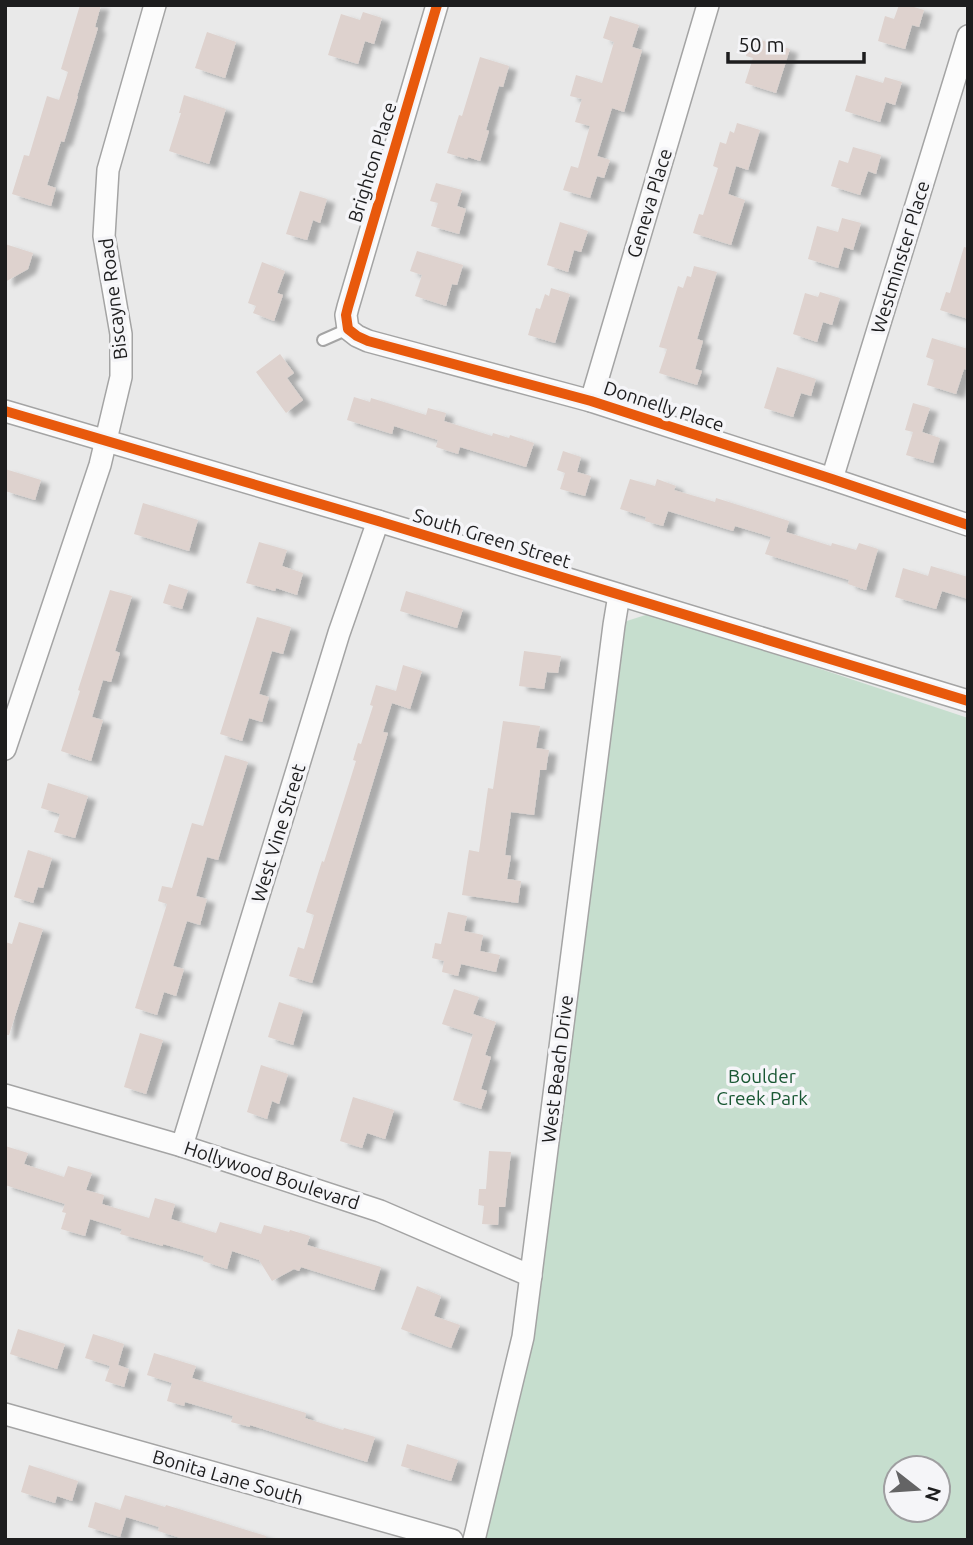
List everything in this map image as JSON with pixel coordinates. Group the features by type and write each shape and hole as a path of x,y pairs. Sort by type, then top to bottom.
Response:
{"street":[{"name":"Biscayne Road","path":"5,749 100,466 121,377 121,334 104,236 107,170 155,5"},
{"name":"Brighton Place","path":"348,329 348,307 437,5"},
{"name":"Geneva Place","path":"591,401 708,5"},
{"name":"Westminster Place","path":"832,479 968,36"},
{"name":"Donnelly Place","path":"348,329 368,341 591,401 968,525"},
{"name":"South Green Street","path":"5,411 968,701"},
{"name":"West Vine Street","path":"182,1146 335,647 377,521"},
{"name":"West Beach Drive","path":"474,1540 523,1338 619,595"},
{"name":"Hollywood Boulevard","path":"5,1095 182,1146 380,1211 531,1276"},
{"name":"Bonita Lane South","path":"5,1414 452,1540"}],"lane":[{"path":"323,340 348,329"}],"green space":[{"name":"Boulder Creek Park","path":"652,613 968,718 968,1540 481,1540 523,1337 614,625"}],"building":[{"path":"80,5 101,5 95,27 98,28 64,142 61,141 47,185 56,188 51,206 12,194 24,155 29,156 47,96 59,100 68,72 61,69"},
{"path":"899,5 924,10 919,27 912,25 905,49 878,41 885,16 894,19"},
{"path":"363,12 382,18 374,44 365,41 358,64 328,55 341,14 360,20"},
{"path":"610,16 639,25 632,47 642,50 624,112 612,108 597,156 610,160 604,178 597,176 590,198 563,190 571,166 578,168 590,126 575,122 582,99 570,96 576,75 602,83 614,42 603,38"},
{"path":"207,32 236,42 225,78 195,68"},
{"path":"751,37 790,49 776,93 745,83 753,58 746,56"},
{"path":"480,57 509,66 503,87 499,86 480,161 447,153 459,115 462,116"},
{"path":"856,75 883,83 885,77 902,82 895,105 886,102 880,122 845,111"},
{"path":"184,95 226,109 209,164 169,151"},
{"path":"737,123 760,130 748,170 736,166 728,194 745,200 731,245 693,233 699,214 703,215 718,168 713,166 720,142 726,144 730,131 734,133"},
{"path":"853,147 881,155 876,174 868,171 860,195 831,186 839,160 848,163"},
{"path":"436,183 462,190 457,206 466,209 459,234 431,226 438,203 430,201"},
{"path":"300,191 327,199 320,223 313,220 307,240 286,234"},
{"path":"842,218 861,223 853,250 844,247 838,268 808,259 817,226 838,232"},
{"path":"560,222 588,231 581,252 574,250 568,272 547,265"},
{"path":"5,244 33,253 28,269 5,282"},
{"path":"964,247 968,248 968,319 940,310 946,292 950,293"},
{"path":"417,251 463,265 457,285 452,284 446,306 415,296 422,275 410,271"},
{"path":"262,262 285,271 277,293 283,295 274,321 253,313 256,306 248,303"},
{"path":"694,266 717,272 697,339 703,341 695,369 702,371 697,385 659,373 667,349 659,347 678,286 683,288 687,276 691,277"},
{"path":"551,288 570,294 555,343 528,335 536,308 540,309 545,294 549,296"},
{"path":"820,292 840,298 832,325 823,322 817,342 793,334 805,293 818,297"},
{"path":"932,338 968,349 968,370 964,369 956,394 927,385 934,360 926,357"},
{"path":"280,354 294,373 287,378 303,400 286,413 256,372"},
{"path":"777,367 816,379 811,396 801,393 793,417 764,408"},
{"path":"354,397 370,402 371,398 426,415 428,408 446,413 444,421 492,436 493,433 509,438 510,435 534,443 526,467 460,447 458,454 436,447 438,440 394,426 392,434 347,420"},
{"path":"913,403 930,408 922,432 940,438 933,463 906,455 913,432 905,430"},
{"path":"563,451 581,457 577,472 591,476 585,496 560,489 565,473 557,470"},
{"path":"5,469 41,480 35,500 5,491"},
{"path":"630,479 655,486 657,479 676,486 674,490 715,502 716,498 789,521 786,532 831,546 832,543 856,550 859,543 878,549 866,590 848,584 849,580 765,554 771,537 735,526 733,531 668,511 663,526 645,521 646,517 620,509"},
{"path":"143,503 198,520 189,551 134,534"},
{"path":"259,542 287,550 282,566 303,573 297,595 246,583"},
{"path":"931,566 968,577 968,599 942,591 936,609 895,597 903,568 928,576"},
{"path":"169,584 188,590 182,609 163,603"},
{"path":"110,590 132,596 115,651 120,653 111,682 103,680 92,717 103,720 91,761 61,751"},
{"path":"406,591 463,609 457,628 400,611"},
{"path":"257,617 291,627 283,654 272,651 259,694 269,697 262,722 249,718 242,741 220,734"},
{"path":"524,651 561,656 558,673 547,672 544,689 519,686"},
{"path":"403,665 422,671 410,709 392,703 383,732 388,733 312,983 289,976 298,947 304,949 314,915 306,912 356,761 353,760 358,743 361,744 373,706 370,705 376,685 396,691"},
{"path":"503,721 540,726 536,748 549,750 546,770 540,770 534,815 511,812 505,855 511,856 507,879 521,881 518,903 462,895 469,850 479,852 488,788 493,789"},
{"path":"225,755 248,762 218,860 207,857 196,896 207,899 200,925 187,921 173,966 184,969 176,996 164,992 157,1015 135,1008 167,904 158,901 162,886 172,888 192,823 203,826"},
{"path":"48,783 88,796 75,838 54,832 60,814 41,808"},
{"path":"28,850 52,858 43,888 38,887 33,903 14,897"},
{"path":"448,912 467,916 464,931 483,935 480,951 500,955 496,972 461,964 458,976 442,972 444,961 432,958 435,943 441,944"},
{"path":"19,922 43,929 9,1035 5,1035 5,942 12,944"},
{"path":"454,989 479,997 473,1014 496,1022 485,1055 491,1057 481,1089 487,1091 481,1109 453,1100 473,1034 442,1024"},
{"path":"279,1002 303,1010 293,1045 268,1037"},
{"path":"140,1033 163,1040 146,1094 124,1087"},
{"path":"261,1065 288,1074 279,1104 272,1101 267,1119 247,1112"},
{"path":"353,1097 394,1110 385,1139 367,1133 362,1148 340,1141"},
{"path":"5,1146 28,1153 24,1164 64,1177 68,1166 92,1173 86,1190 104,1195 102,1204 149,1218 155,1198 175,1204 171,1219 216,1233 220,1222 261,1234 264,1225 310,1236 307,1245 381,1267 374,1290 301,1267 299,1271 294,1269 272,1281 259,1260 232,1251 227,1269 203,1261 204,1256 120,1234 122,1229 90,1219 85,1236 61,1229 66,1213 62,1212 65,1204 5,1185"},
{"path":"489,1151 511,1152 505,1207 499,1207 498,1225 482,1224 484,1206 478,1205 479,1189 486,1189"},
{"path":"417,1286 441,1296 434,1316 460,1325 451,1348 401,1329"},
{"path":"18,1329 65,1344 57,1369 10,1354"},
{"path":"93,1334 124,1344 118,1365 129,1369 124,1387 105,1381 110,1366 85,1358"},
{"path":"154,1353 196,1366 192,1378 306,1413 305,1418 375,1437 367,1462 250,1425 231,1422 233,1416 185,1402 184,1406 167,1401 172,1383 147,1375"},
{"path":"407,1444 458,1460 451,1481 401,1466"},
{"path":"29,1465 78,1481 72,1501 57,1496 55,1503 21,1492"},
{"path":"125,1495 266,1536 266,1540 187,1540 158,1531 159,1527 126,1517 120,1537 88,1527 95,1502 120,1510"}],"cycle path":[{"path":"437,5 348,307 348,329 368,341 591,401 968,525"},
{"path":"5,411 378,521 968,701"}]}
